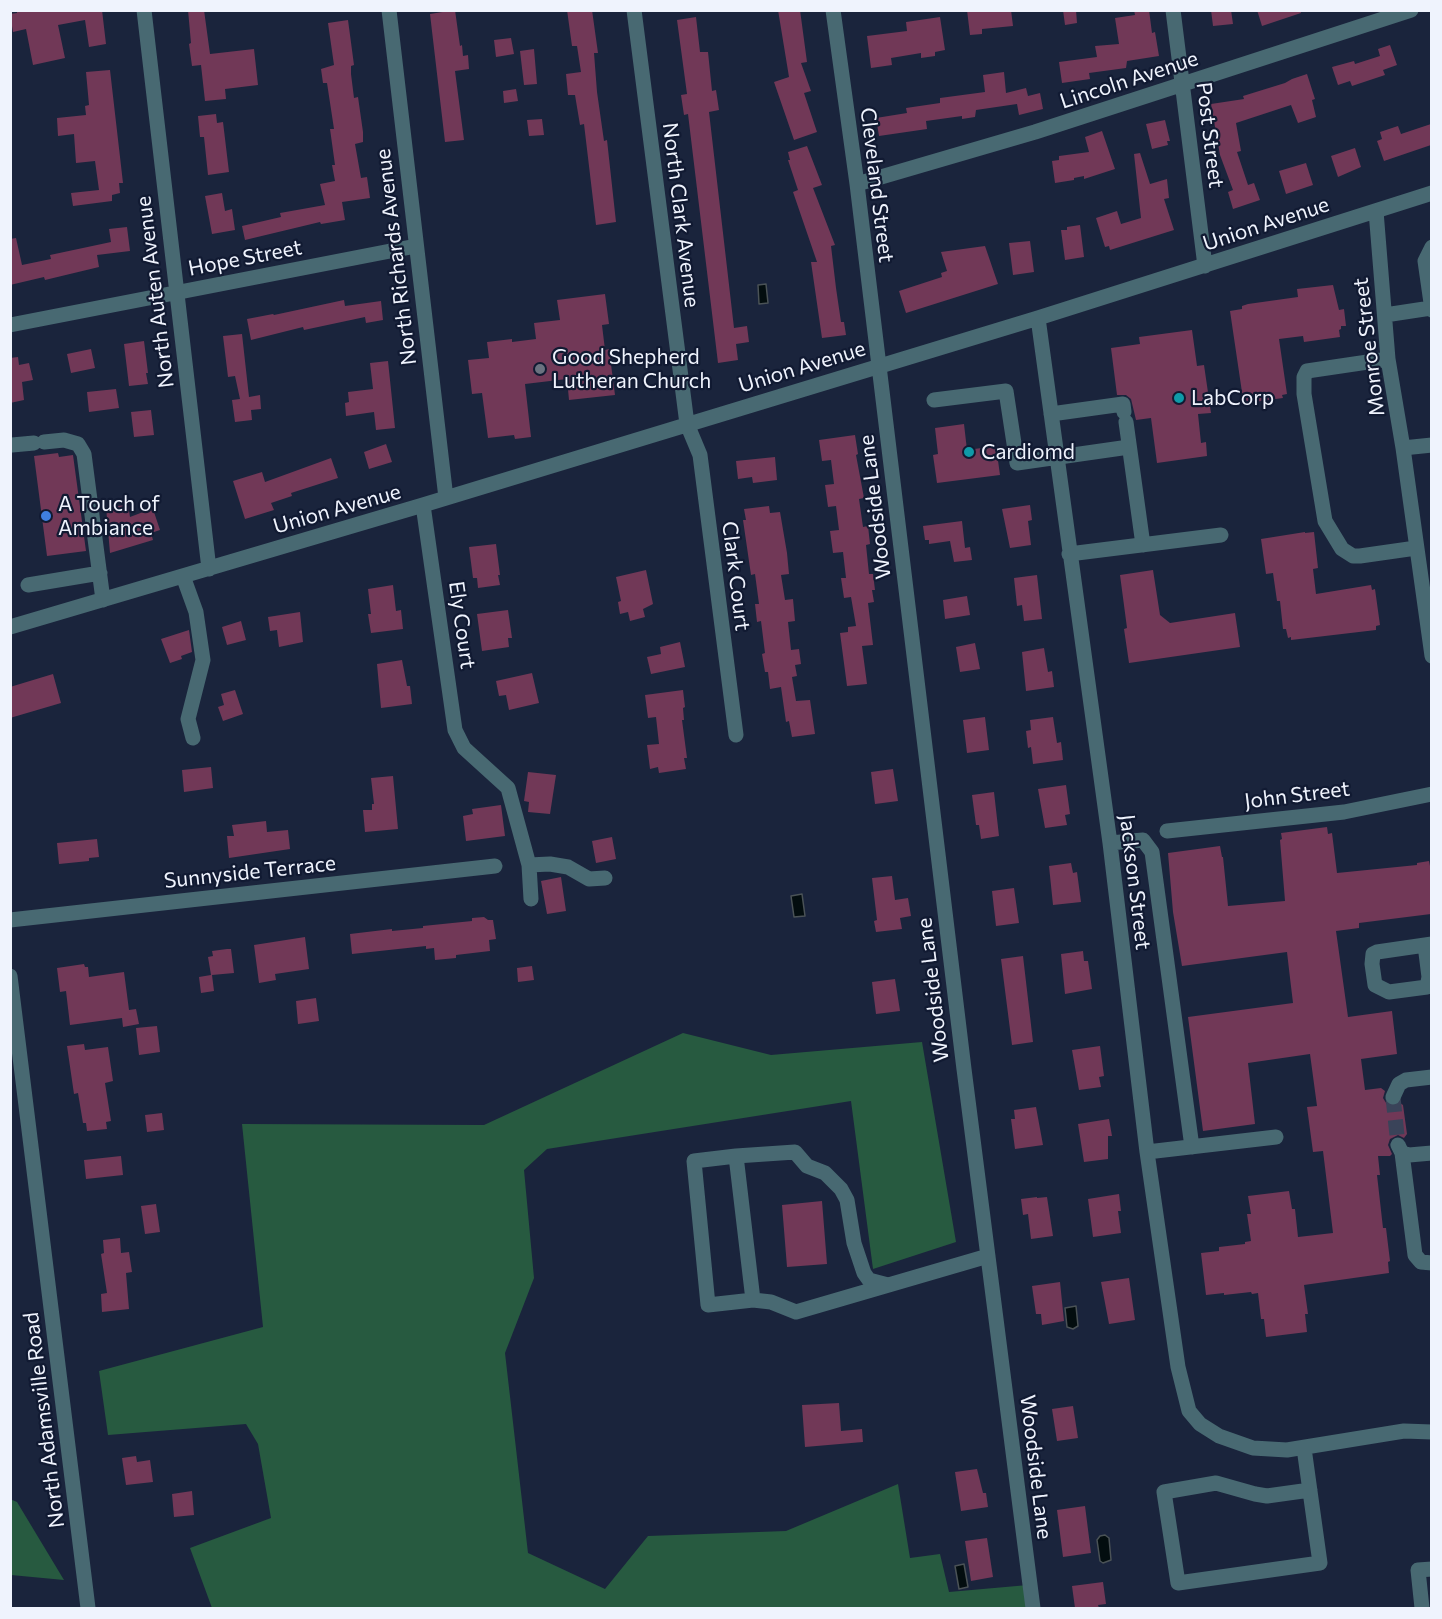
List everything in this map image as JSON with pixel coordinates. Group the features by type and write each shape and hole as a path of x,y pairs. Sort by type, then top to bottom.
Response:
{"street":[{"name":"North Auten Avenue","path":"144,10 209,569"},
{"name":"North Richards Avenue","path":"389,10 446,498"},
{"name":"North Clark Avenue","path":"634,10 687,424"},
{"name":"Cleveland Street","path":"833,10 879,365"},
{"name":"Post Street","path":"1173,10 1205,266"},
{"name":"Lincoln Avenue","path":"857,184 1035,132 1412,10"},
{"name":"Union Avenue","path":"10,627 423,506 1038,318 1431,193"},
{"name":"Monroe Street","path":"1376,211 1388,359 1430,631 1431,656"},
{"name":"Hope Street","path":"10,325 416,246"},
{"path":"1384,315 1431,309 1425,261 1431,247"},
{"name":"Jackson Street","path":"1038,318 1110,843 1148,1152 1178,1367 1189,1411 1200,1424 1219,1436 1253,1448 1287,1450 1428,1429"},
{"path":"1388,359 1307,371 1304,377 1306,403 1325,521 1342,549 1353,556 1360,556 1416,548"},
{"name":"Woodside Lane","path":"879,365 1033,1608"},
{"path":"934,400 1006,391 1017,463 1130,447"},
{"path":"1051,414 1123,404 1143,545"},
{"name":"Clark Court","path":"687,424 700,455 736,735"},
{"path":"12,445 64,440 78,444 84,454 103,600"},
{"path":"1403,448 1431,445"},
{"name":"Ely Court","path":"423,506 455,730 464,748 508,788 529,865"},
{"path":"1069,554 1221,535"},
{"path":"28,585 100,573"},
{"path":"183,576 196,612 203,660 188,719 193,738"},
{"name":"John Street","path":"1167,831 1344,812 1431,794"},
{"path":"1110,843 1143,840 1152,852 1192,1147"},
{"path":"531,899 529,865 550,864 568,867 589,879 605,878"},
{"name":"Sunnyside Terrace","path":"10,920 495,866"},
{"name":"North Adamsville Road","path":"10,976 88,1608"},
{"path":"1393,1097 1399,1084 1406,1080 1431,1077"},
{"path":"1148,1152 1276,1137"},
{"path":"1431,1153 1408,1155 1400,1149 1415,1255 1421,1262 1431,1263"},
{"path":"891,1286 869,1281 864,1273 854,1244 847,1200 841,1189 825,1173 807,1166 795,1152 694,1161 708,1305 753,1300 771,1302 796,1312 891,1286 988,1256"},
{"path":"736,1156 753,1300"},
{"path":"1304,1448 1310,1490 1320,1563 1178,1583 1164,1492 1216,1483 1267,1496 1310,1490"},
{"path":"1422,1608 1418,1570 1431,1569"}],"green space":[{"path":"683,1033 771,1055 922,1042 956,1242 873,1269 851,1101 547,1149 524,1170 534,1278 505,1353 528,1553 605,1589 648,1536 786,1531 898,1484 910,1558 940,1554 949,1592 1028,1585 1032,1608 212,1608 190,1548 271,1518 258,1444 246,1424 108,1435 99,1371 263,1327 242,1124 484,1125"},
{"path":"10,1499 17,1502 64,1580 11,1575"}],"shaded area":[{"path":"766,284 768,303 759,304 758,285"},
{"path":"802,894 805,916 794,917 791,896"},
{"path":"1076,1306 1078,1326 1073,1329 1067,1327 1065,1308"},
{"path":"1105,1535 1109,1538 1111,1560 1103,1563 1100,1561 1097,1540 1100,1536"},
{"path":"964,1564 968,1587 959,1589 955,1566"}],"building":[{"path":"17,10 102,10 106,44 89,47 85,20 58,25 65,58 33,65 26,29 13,32 10,14 17,13"},
{"path":"188,10 204,10 210,54 254,49 258,85 225,89 226,99 205,101 201,65 192,66"},
{"path":"455,10 460,46 462,45 463,56 468,55 469,69 455,71 464,140 445,142 430,14"},
{"path":"567,10 592,10 598,53 594,53 597,92 604,141 607,140 616,222 596,225 584,124 580,125 575,95 568,95 566,74 581,72 577,46 572,46"},
{"path":"778,10 800,10 807,62 801,63 811,91 804,93 817,132 794,140 774,82 789,77"},
{"path":"967,10 1011,10 1013,26 982,29 982,34 970,35"},
{"path":"1063,10 1076,10 1077,23 1065,25"},
{"path":"1134,10 1149,10 1152,33 1155,32 1159,56 1127,61 1126,68 1089,73 1090,79 1062,83 1059,62 1097,57 1095,46 1119,44 1115,18 1135,15"},
{"path":"1211,10 1231,10 1233,24 1213,26"},
{"path":"1257,10 1300,10 1301,13 1262,26"},
{"path":"696,17 700,52 708,52 712,91 716,90 719,110 709,112 734,328 747,326 749,342 736,344 738,360 718,363 688,114 684,115 681,95 687,94 677,20"},
{"path":"940,17 945,50 935,52 935,56 921,58 921,53 891,58 892,65 871,68 867,36 907,31 906,22"},
{"path":"348,20 354,65 351,66 351,74 354,98 358,97 363,132 363,142 355,144 361,178 367,177 370,198 342,202 345,220 321,224 320,222 245,240 242,226 281,217 280,213 325,205 320,184 335,181 330,129 334,129 327,83 323,83 321,69 334,65 328,23"},
{"path":"511,38 514,54 496,57 494,40"},
{"path":"1390,45 1397,65 1383,70 1385,75 1352,86 1350,81 1338,85 1332,67 1354,61 1355,64 1380,56 1378,49"},
{"path":"534,49 537,84 524,85 520,51"},
{"path":"110,70 123,183 119,183 120,193 112,195 112,201 73,206 71,193 99,190 95,161 76,163 74,134 58,136 57,118 86,115 85,106 89,105 86,72"},
{"path":"1004,72 1006,93 1026,88 1028,96 1040,93 1043,109 1019,115 1017,104 976,110 975,117 962,119 962,116 926,121 927,129 879,136 876,118 907,113 906,108 940,103 940,98 985,92 983,75"},
{"path":"1307,74 1315,99 1312,100 1316,117 1298,123 1291,105 1236,123 1241,151 1237,152 1248,185 1254,183 1260,200 1233,209 1228,192 1233,190 1220,155 1211,104 1244,99 1243,96"},
{"path":"516,89 518,101 504,103 503,91"},
{"path":"216,114 217,123 223,122 229,172 208,175 204,137 200,137 198,116"},
{"path":"542,119 544,135 529,136 527,120"},
{"path":"1165,120 1170,141 1167,141 1168,145 1152,149 1146,124"},
{"path":"1431,124 1431,145 1384,161 1377,141 1382,139 1380,132 1398,126 1401,134"},
{"path":"1102,131 1115,169 1084,179 1084,176 1055,183 1052,161 1059,160 1059,156 1089,152 1085,137"},
{"path":"807,146 822,185 813,188 835,245 831,246 836,288 841,322 844,322 846,335 822,338 811,262 817,262 793,192 798,190 788,160 790,160 788,152"},
{"path":"1355,148 1361,167 1338,177 1331,156"},
{"path":"1140,153 1150,184 1167,179 1169,198 1164,199 1174,230 1110,250 1109,246 1105,247 1096,218 1117,211 1121,224 1141,218 1134,154"},
{"path":"1306,163 1313,185 1286,194 1279,171"},
{"path":"222,193 225,211 232,209 235,230 212,234 205,196"},
{"path":"1080,225 1084,257 1065,260 1061,230"},
{"path":"127,227 130,251 97,255 99,267 45,280 44,277 10,285 10,239 16,238 22,265 51,259 50,255 111,242 109,229"},
{"path":"1030,241 1034,272 1013,275 1009,243"},
{"path":"985,246 998,284 906,313 899,291 942,277 941,273 947,271 941,252"},
{"path":"1333,285 1339,310 1344,309 1346,326 1341,326 1340,337 1304,342 1303,336 1279,339 1287,394 1282,395 1283,398 1247,403 1246,399 1243,399 1230,311 1242,309 1242,306 1248,304 1298,297 1297,289"},
{"name":"Good Shepherd Lutheran Church","path":"605,294 609,324 602,325 605,350 609,349 615,395 569,400 567,379 525,384 531,437 515,439 514,435 488,438 482,393 472,394 468,360 489,358 487,342 536,339 534,323 560,320 557,300"},
{"path":"344,300 345,306 381,301 383,320 366,323 365,317 304,330 303,327 251,340 247,319"},
{"name":"LabCorp","path":"1192,330 1197,366 1204,365 1211,413 1198,414 1201,443 1206,442 1207,456 1157,463 1151,418 1136,420 1131,399 1126,395 1117,395 1111,348 1140,344 1139,337"},
{"path":"242,334 249,397 260,395 261,409 251,410 252,420 235,422 232,400 240,399 235,376 228,377 223,336"},
{"path":"144,341 148,384 129,386 124,344"},
{"path":"91,349 95,368 71,373 67,354"},
{"path":"18,357 19,365 29,363 33,380 22,382 24,400 10,403 10,358"},
{"path":"388,361 395,428 376,430 374,412 346,416 345,403 349,402 348,392 373,389 370,363"},
{"path":"116,389 119,408 89,412 87,392"},
{"path":"151,410 154,435 134,437 131,412"},
{"name":"Cardiomd","path":"964,424 967,450 996,446 1000,475 937,483 933,455 938,454 935,428"},
{"path":"855,435 858,454 856,455 864,498 859,499 863,527 868,526 870,544 866,545 869,574 873,574 875,590 872,590 874,602 868,603 873,645 862,646 867,684 847,686 840,633 848,632 848,627 856,626 851,597 844,598 841,578 846,578 843,552 833,553 830,531 839,530 836,506 828,507 825,485 834,484 831,460 822,461 819,440"},
{"path":"386,444 392,462 369,469 364,452"},
{"path":"58,453 59,457 73,455 86,551 47,556 34,456"},
{"path":"775,457 777,480 753,483 752,477 738,479 736,461"},
{"path":"331,458 338,478 291,493 292,496 271,503 274,510 245,519 233,481 262,472 265,482"},
{"path":"128,505 130,517 151,509 160,530 151,533 153,540 110,553 106,507"},
{"path":"1030,505 1032,520 1028,521 1031,545 1010,548 1002,509"},
{"path":"769,506 770,513 780,512 787,553 789,574 781,575 785,600 793,599 795,621 788,622 791,650 799,649 801,664 795,665 797,676 792,677 796,701 810,700 815,734 792,737 789,721 786,722 781,687 770,689 768,672 765,672 761,621 757,622 755,604 759,604 755,574 751,575 743,520 746,520 744,509"},
{"path":"962,521 965,548 970,547 972,560 954,562 950,541 929,544 929,540 925,540 923,526"},
{"path":"1314,532 1318,568 1313,569 1316,594 1371,585 1372,590 1375,589 1380,625 1376,626 1376,630 1291,640 1291,637 1288,638 1286,629 1283,629 1280,601 1277,601 1273,573 1266,574 1261,539"},
{"path":"496,544 500,585 478,588 477,578 473,578 469,547"},
{"path":"646,570 653,604 643,609 645,617 630,621 628,612 620,614 618,602 621,601 616,577"},
{"path":"1153,570 1160,615 1170,623 1235,613 1240,647 1129,663 1120,575"},
{"path":"1037,575 1042,619 1024,621 1022,605 1017,606 1014,578"},
{"path":"393,585 396,611 401,610 403,629 371,633 368,589"},
{"path":"967,596 970,615 945,619 943,600"},
{"path":"508,610 512,638 508,638 509,647 482,651 477,614"},
{"path":"300,612 303,642 279,647 277,630 270,631 268,617"},
{"path":"241,621 246,640 227,645 222,627"},
{"path":"189,630 192,652 170,663 161,639"},
{"path":"680,642 685,667 651,674 647,657 661,654 660,647"},
{"path":"975,643 980,669 960,672 956,647"},
{"path":"1044,648 1048,672 1052,671 1054,687 1026,691 1022,652"},
{"path":"402,660 407,686 410,686 412,704 381,708 377,664"},
{"path":"532,673 539,703 509,710 506,695 499,696 496,681"},
{"path":"53,674 61,703 10,718 10,687"},
{"path":"235,690 243,714 223,721 218,707 224,705 221,694"},
{"path":"683,690 685,707 683,708 684,720 682,720 687,758 684,758 686,769 659,773 658,767 650,769 647,745 659,744 656,717 648,718 645,695"},
{"path":"985,717 989,750 967,753 963,720"},
{"path":"1053,717 1057,743 1061,742 1063,760 1033,764 1026,731 1031,730 1030,720"},
{"path":"211,767 213,788 184,792 182,770"},
{"path":"893,769 898,801 875,804 871,772"},
{"path":"528,772 556,775 550,814 528,812 529,802 524,801"},
{"path":"393,776 398,829 365,832 363,810 372,810 372,804 374,804 371,778"},
{"path":"1066,785 1070,814 1065,815 1067,825 1045,828 1038,789"},
{"path":"994,792 999,836 981,839 979,825 976,825 972,795"},
{"path":"501,805 505,836 466,841 463,816 473,814 472,809"},
{"path":"266,821 267,832 288,830 290,849 229,858 227,836 234,836 232,825"},
{"path":"1327,827 1328,834 1332,833 1337,873 1417,865 1417,863 1429,861 1431,866 1431,914 1359,923 1359,928 1336,931 1348,1017 1392,1011 1397,1054 1361,1059 1365,1090 1381,1088 1385,1091 1383,1098 1388,1106 1394,1107 1400,1103 1403,1105 1407,1134 1404,1138 1398,1135 1390,1139 1388,1145 1392,1154 1390,1156 1378,1156 1380,1175 1377,1175 1383,1228 1386,1228 1389,1273 1304,1285 1308,1314 1305,1314 1307,1332 1266,1337 1258,1293 1206,1295 1201,1253 1219,1251 1219,1247 1245,1244 1251,1241 1247,1214 1251,1214 1248,1196 1289,1191 1292,1209 1295,1209 1298,1237 1333,1233 1323,1151 1313,1152 1307,1107 1317,1106 1310,1054 1248,1063 1255,1124 1203,1131 1188,1017 1293,1003 1287,952 1182,966 1173,912 1168,853 1220,846 1228,906 1285,901 1281,833"},
{"path":"612,837 616,859 596,863 592,841"},
{"path":"97,839 99,857 89,858 89,861 59,864 57,843"},
{"path":"1071,863 1073,873 1077,872 1081,902 1053,905 1049,866"},
{"path":"892,876 895,900 908,898 911,916 900,918 902,929 876,932 874,921 877,920 872,878"},
{"path":"561,877 566,911 547,914 541,881"},
{"path":"1014,888 1019,923 996,926 992,891"},
{"path":"484,917 493,920 496,939 489,940 490,951 435,960 434,948 426,949 426,946 352,954 350,934 423,928 423,926 472,921 472,918"},
{"path":"305,937 309,969 275,974 276,980 259,983 254,945"},
{"path":"231,949 234,973 212,975 214,991 201,993 199,977 211,975 208,957 213,956 212,951"},
{"path":"1083,951 1084,961 1088,961 1092,989 1065,994 1061,954"},
{"path":"1023,956 1033,1042 1012,1045 1001,959"},
{"path":"84,964 88,967 89,977 124,972 129,1010 136,1009 139,1024 123,1027 122,1018 70,1025 66,991 60,992 57,968"},
{"path":"532,966 534,980 518,982 517,968"},
{"path":"895,979 900,1011 876,1014 872,982"},
{"path":"316,998 319,1021 298,1024 296,1001"},
{"path":"157,1026 160,1052 139,1055 136,1028"},
{"path":"84,1044 85,1050 108,1047 113,1081 105,1083 111,1121 106,1122 107,1129 87,1131 86,1123 83,1123 78,1093 74,1094 67,1046"},
{"path":"1100,1046 1104,1076 1099,1077 1101,1087 1079,1090 1072,1050"},
{"path":"1036,1107 1043,1145 1015,1149 1011,1119 1015,1119 1014,1110"},
{"path":"162,1113 164,1130 147,1132 145,1115"},
{"path":"1109,1119 1112,1136 1108,1136 1108,1159 1084,1162 1078,1124"},
{"path":"121,1156 123,1175 86,1179 84,1160"},
{"path":"1119,1194 1121,1211 1118,1211 1121,1233 1093,1237 1088,1199"},
{"path":"1047,1197 1053,1236 1031,1239 1028,1214 1023,1215 1021,1199"},
{"path":"822,1201 827,1264 787,1267 782,1205"},
{"path":"156,1204 160,1232 145,1234 141,1206"},
{"path":"120,1238 121,1253 129,1252 132,1272 126,1273 129,1309 102,1312 101,1294 107,1293 101,1254 104,1253 103,1240"},
{"path":"1129,1278 1135,1320 1109,1324 1101,1282"},
{"path":"1060,1282 1064,1321 1042,1325 1041,1314 1036,1314 1032,1286"},
{"path":"839,1403 841,1431 862,1429 863,1442 805,1447 802,1405"},
{"path":"1073,1406 1078,1438 1057,1441 1052,1409"},
{"path":"136,1456 137,1462 150,1460 153,1482 126,1485 122,1458"},
{"path":"977,1469 983,1493 986,1493 988,1507 961,1511 955,1472"},
{"path":"192,1491 194,1515 174,1517 172,1494"},
{"path":"1085,1506 1091,1553 1063,1557 1057,1510"},
{"path":"987,1538 993,1577 971,1581 965,1541"},
{"path":"1103,1582 1106,1604 1098,1605 1099,1608 1075,1608 1072,1586"}],"tunnel":[{"path":"1393,1097 1398,1145"}],"place":[{"name":"Good Shepherd Lutheran Church","path":"540,369"},
{"name":"LabCorp","path":"1179,398"},
{"name":"Cardiomd","path":"969,452"},
{"name":"A Touch of Ambiance","path":"46,516"}]}
